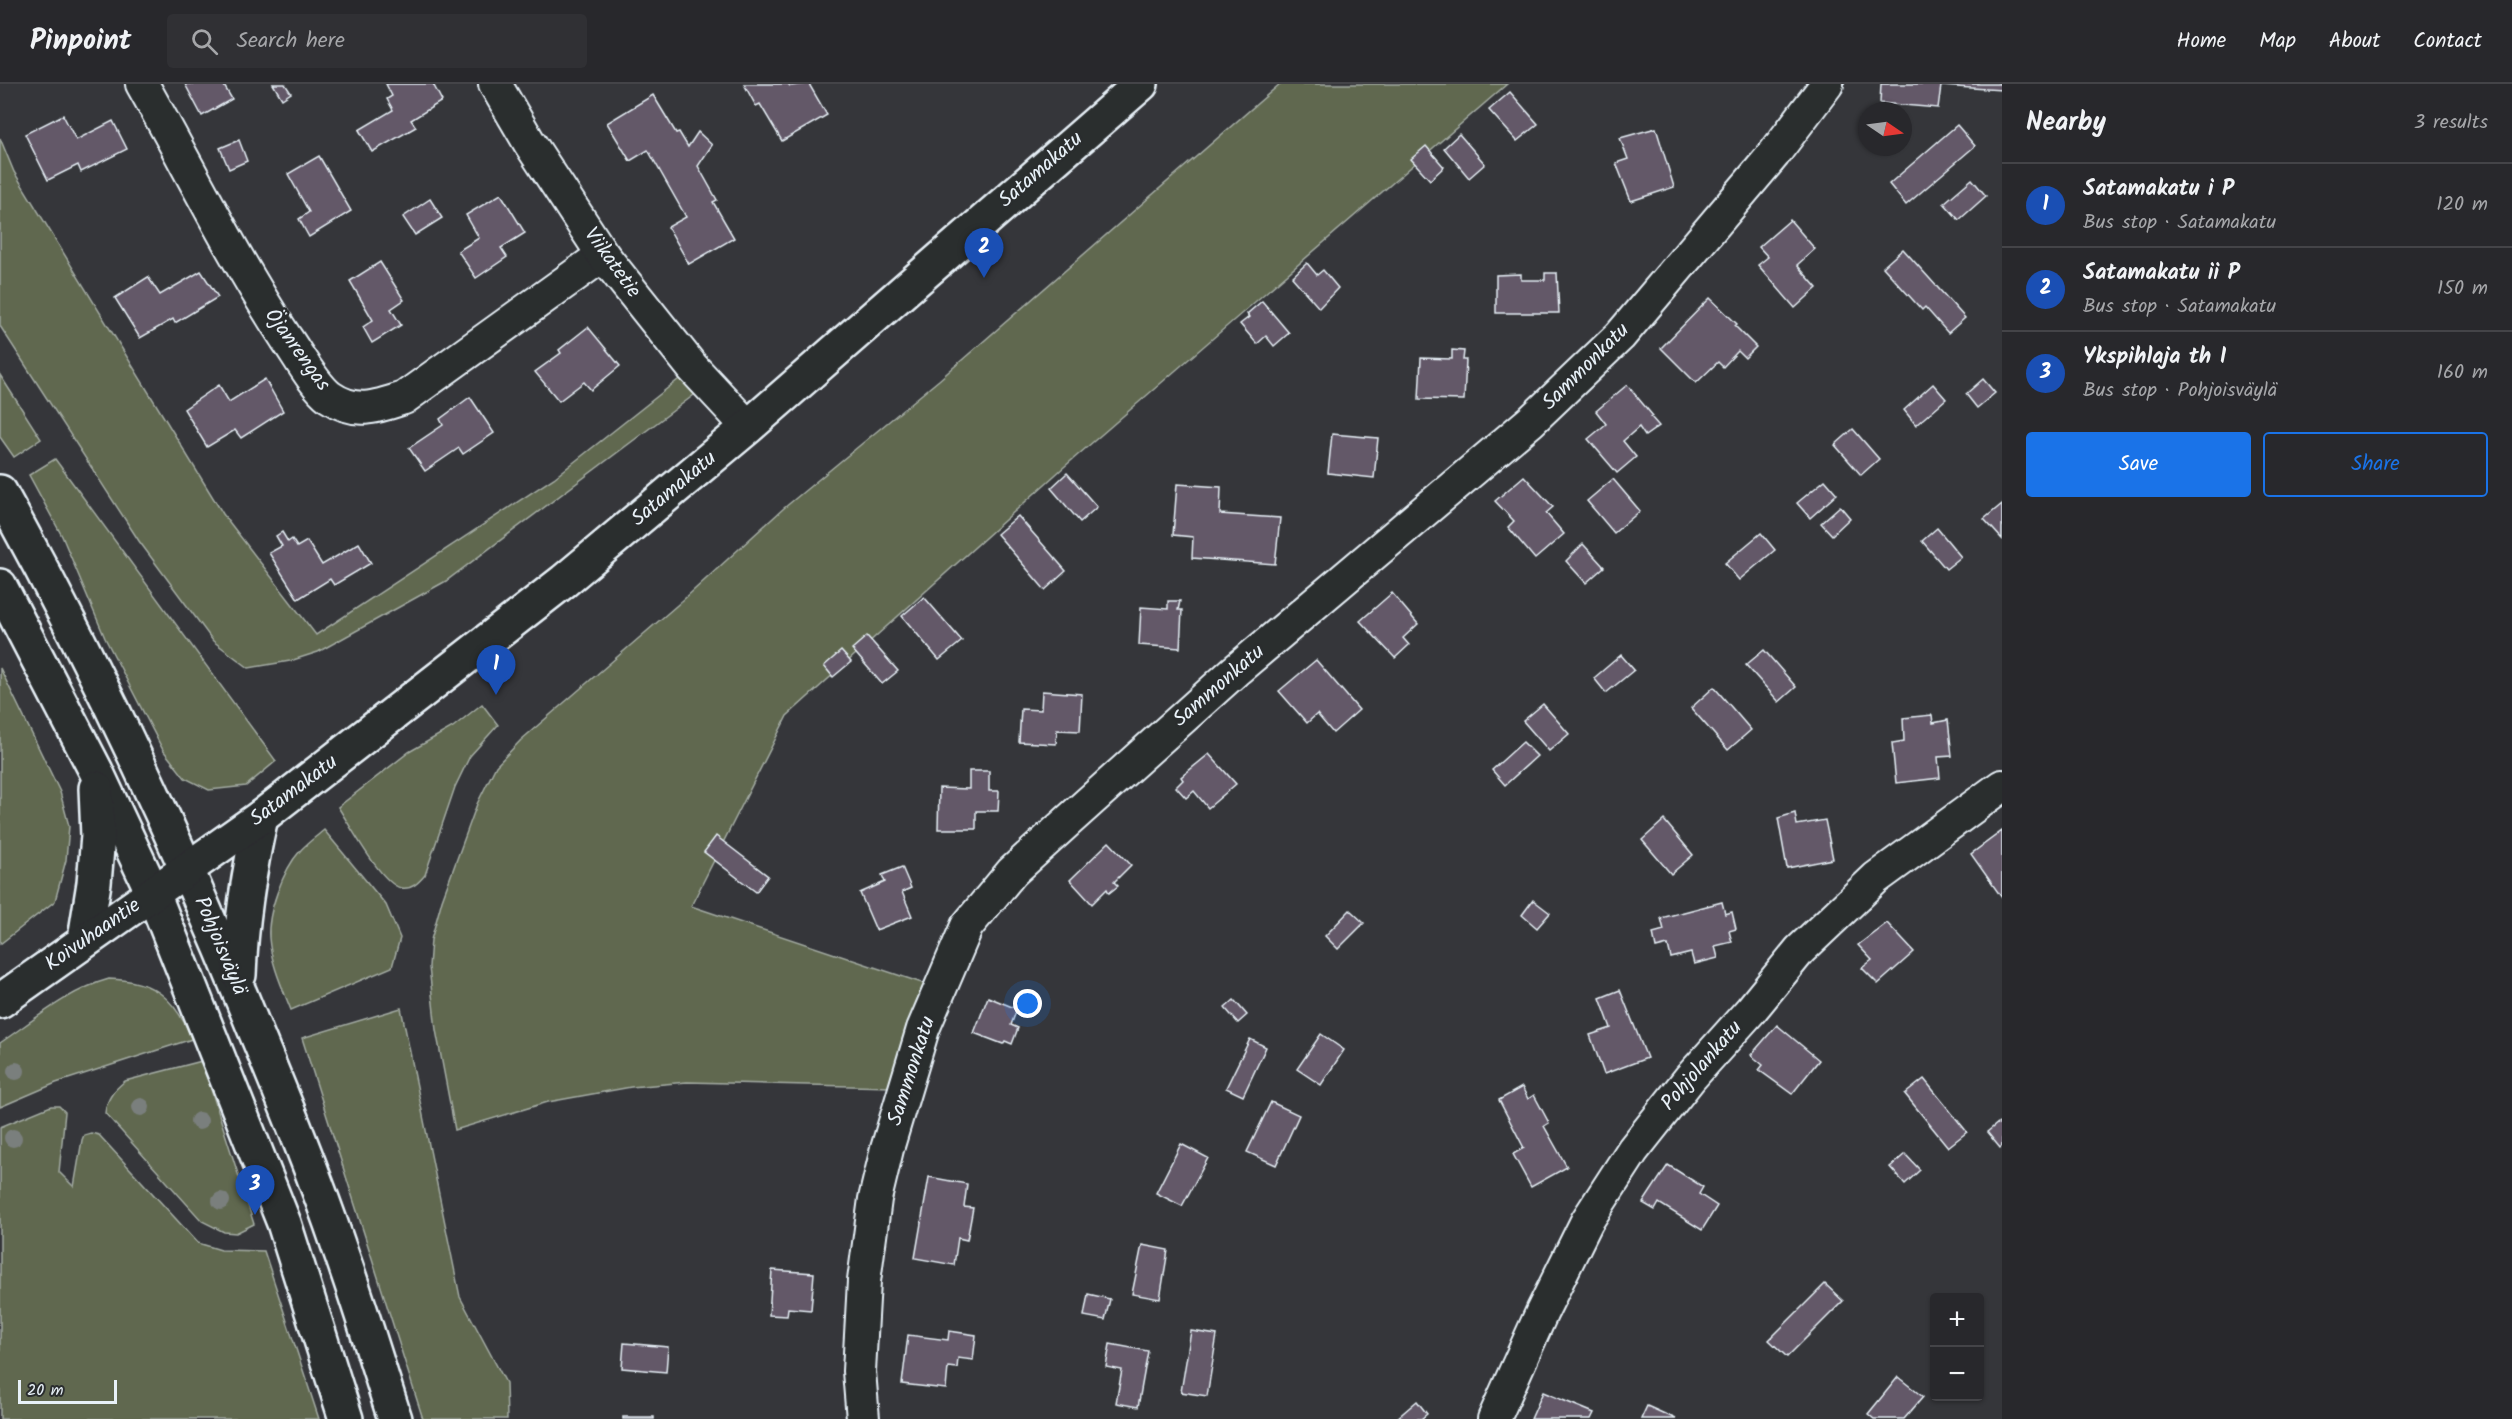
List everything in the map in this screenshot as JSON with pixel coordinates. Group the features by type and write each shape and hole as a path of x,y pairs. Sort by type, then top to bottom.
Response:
{"main road":[{"name":"Satamakatu","path":"187,869 261,817 564,581 748,428 1141,84"},
{"name":"Pohjoisväylä","path":"0,492 56,594 134,752 239,990 287,1107 340,1250 394,1419"},
{"name":"Pohjoisväylä","path":"0,586 96,771 153,893 284,1223 346,1419"},
{"path":"85,939 94,883 98,836 96,771"},
{"path":"239,990 240,930 248,876 261,817"},
{"name":"Koivuhaantie","path":"0,1001 187,869"}],"street":[{"name":"Öjanrengas","path":"142,84 252,285 305,367 329,396 350,407 374,408 404,398 603,255"},
{"name":"Viikatetie","path":"495,84 529,142 603,255 693,368 748,428"},
{"name":"Sammonkatu","path":"862,1419 859,1371 864,1281 875,1199 887,1149 923,1029 967,926 1012,872 1093,798 1235,671 1531,421 1620,336 1774,154 1827,84"},
{"name":"Pohjolankatu","path":"1494,1419 1542,1312 1587,1221 1633,1150 1690,1078 1751,1010 1800,950 1876,878 2002,786"}],"green space":[{"path":"1280,84 1507,84 1064,467 787,716 691,906 925,984 892,1087 687,1082 631,1087 548,1102 455,1130 436,1030 429,967 431,940 442,900 477,804 496,766 521,740 683,600 784,508 939,380"},
{"path":"0,138 14,172 223,514 316,635 554,478 683,376 698,392 446,581 318,652 290,661 249,668 213,641 139,541 0,326"},
{"path":"0,375 41,439 14,457 0,437"},
{"path":"55,459 276,761 246,786 209,790 185,778 163,750 105,638 62,536 29,475"},
{"path":"0,668 60,792 69,826 66,860 55,901 0,944"},
{"path":"482,704 498,725 470,756 455,787 425,875 412,887 401,888 393,884 375,865 338,807 409,752 453,727"},
{"path":"324,830 386,905 400,938 392,967 291,1010 272,957 269,928 273,904 282,880 294,859"},
{"path":"109,979 139,983 161,994 178,1012 192,1039 56,1083 0,1107 0,1043 66,998"},
{"path":"401,1008 460,1297 506,1383 507,1419 423,1419 302,1038"},
{"path":"202,1061 254,1224 236,1233 224,1232 202,1221 105,1113 112,1095 125,1081"},
{"path":"51,1106 59,1106 65,1112 59,1172 74,1187 84,1135 91,1133 99,1135 198,1243 221,1250 264,1251 319,1419 0,1419 0,1127"}],"building":[{"path":"185,84 223,84 232,99 202,116"},
{"path":"273,84 285,84 291,93 282,99"},
{"path":"386,84 433,84 442,101 411,120 416,127 372,152 359,130 393,110 387,99 392,96"},
{"path":"744,84 788,84 790,86 809,84 827,115 782,141 760,104 756,106"},
{"path":"1881,84 2002,84 2002,90 1941,86 1938,108 1912,106 1912,102 1880,102"},
{"path":"1510,92 1538,124 1517,141 1489,110"},
{"path":"653,95 676,133 679,132 688,147 698,132 712,145 698,166 717,200 713,202 734,238 689,264 668,227 686,217 648,150 630,161 607,123"},
{"path":"63,115 76,140 113,121 127,149 81,172 78,165 48,180 25,134"},
{"path":"1957,125 1975,146 1906,205 1889,184"},
{"path":"1656,128 1674,187 1631,201 1616,163 1628,159 1620,138"},
{"path":"1459,134 1485,164 1469,178 1444,148"},
{"path":"239,140 247,161 229,169 220,148"},
{"path":"1426,146 1444,167 1430,180 1411,159"},
{"path":"319,156 351,211 309,237 299,219 309,212 288,174"},
{"path":"1972,179 1986,196 1959,220 1944,203"},
{"path":"501,194 525,233 501,248 507,257 476,278 458,251 479,238 466,215"},
{"path":"430,199 442,218 415,235 403,217"},
{"path":"1790,220 1815,249 1797,265 1817,288 1795,308 1758,265 1768,257 1759,247"},
{"path":"1903,249 1965,318 1948,333 1925,307 1922,310 1883,267"},
{"path":"380,262 404,300 391,309 401,325 372,343 363,327 373,320 350,281"},
{"path":"1307,263 1317,275 1323,270 1338,288 1319,308 1292,277"},
{"path":"201,271 218,297 175,323 173,319 140,338 115,298 148,277 160,295"},
{"path":"1545,273 1557,273 1559,313 1496,313 1496,275 1521,274 1521,280 1545,280"},
{"path":"1710,298 1737,324 1735,326 1756,347 1745,358 1738,351 1723,367 1718,362 1696,383 1661,348"},
{"path":"1262,301 1289,333 1274,346 1266,336 1257,344 1240,324 1249,317 1247,314"},
{"path":"588,327 620,366 591,390 584,382 559,401 535,372 561,353 559,350"},
{"path":"1452,350 1464,351 1463,360 1466,360 1464,400 1419,399 1421,358 1452,359"},
{"path":"265,379 283,411 241,438 235,430 207,447 184,409 219,385 229,402"},
{"path":"1983,379 1995,393 1977,408 1966,394"},
{"path":"1933,384 1946,399 1916,425 1904,410"},
{"path":"1627,385 1659,426 1645,436 1639,427 1623,441 1636,457 1617,473 1588,439 1606,424 1596,411"},
{"path":"470,397 494,433 463,454 459,448 425,471 409,448 443,425 440,419"},
{"path":"1853,429 1879,459 1861,475 1835,445"},
{"path":"1332,434 1378,438 1374,478 1328,473"},
{"path":"1067,473 1097,507 1080,522 1051,488"},
{"path":"1524,476 1553,507 1546,513 1564,534 1535,559 1508,527 1514,521 1495,501"},
{"path":"1613,479 1640,511 1614,533 1587,501"},
{"path":"1825,480 1837,494 1810,518 1797,503"},
{"path":"1177,484 1221,487 1220,514 1280,518 1275,564 1192,558 1193,537 1173,535"},
{"path":"2002,504 2002,539 1984,519"},
{"path":"1840,506 1850,518 1832,535 1821,523"},
{"path":"1018,516 1066,571 1045,590 997,534"},
{"path":"1937,528 1961,557 1946,569 1922,541"},
{"path":"282,532 288,542 292,539 297,547 307,541 322,565 359,543 371,563 334,585 330,579 298,599 269,553 282,546 276,536"},
{"path":"1761,533 1775,550 1739,580 1725,563"},
{"path":"1583,544 1604,567 1586,583 1566,561"},
{"path":"1392,593 1418,624 1403,638 1409,645 1395,658 1360,621"},
{"path":"924,597 962,641 939,660 902,616"},
{"path":"1168,601 1180,601 1178,610 1182,610 1180,648 1139,645 1141,607 1168,609"},
{"path":"867,636 898,671 882,684 852,649"},
{"path":"1764,650 1796,687 1779,702 1746,665"},
{"path":"841,651 851,662 833,677 824,666"},
{"path":"1621,655 1634,670 1606,693 1594,678"},
{"path":"1316,660 1359,710 1333,733 1317,714 1307,723 1279,691"},
{"path":"1714,687 1751,730 1728,750 1691,708"},
{"path":"1042,691 1082,694 1080,731 1057,730 1056,744 1019,742 1021,709 1041,710"},
{"path":"1543,704 1569,734 1549,751 1523,721"},
{"path":"1932,715 1933,723 1948,720 1952,756 1938,757 1940,778 1896,783 1892,743 1904,741 1903,718"},
{"path":"1523,742 1537,756 1505,785 1492,770"},
{"path":"1209,754 1236,784 1208,808 1194,791 1186,798 1176,787 1183,780 1181,777"},
{"path":"969,771 989,771 989,791 999,791 998,811 976,811 976,829 938,829 939,788 969,789"},
{"path":"1795,813 1797,825 1825,820 1833,859 1787,868 1778,818"},
{"path":"1664,820 1693,855 1671,874 1642,840"},
{"path":"2002,831 2002,898 1971,854"},
{"path":"716,836 768,876 756,892 704,852"},
{"path":"1109,842 1131,865 1114,882 1118,886 1109,893 1107,889 1092,904 1070,880"},
{"path":"902,867 911,888 902,892 912,916 876,930 860,893 885,882 882,875"},
{"path":"1533,900 1550,913 1537,928 1522,915"},
{"path":"1722,902 1725,914 1732,912 1736,929 1729,931 1732,942 1715,946 1718,958 1694,964 1691,953 1671,958 1668,945 1656,948 1653,933 1664,930 1661,918"},
{"path":"1350,910 1364,923 1338,949 1325,936"},
{"path":"1887,923 1914,952 1878,984 1862,968 1872,960 1858,945"},
{"path":"1620,990 1647,1058 1604,1074 1590,1035 1611,1028 1600,998"},
{"path":"988,997 1017,1009 1011,1025 1018,1028 1012,1044 1005,1041 1003,1044 974,1033"},
{"path":"1234,1000 1247,1015 1238,1023 1225,1008"},
{"path":"1777,1025 1819,1060 1792,1094 1759,1070 1763,1065 1751,1055"},
{"path":"1321,1034 1344,1050 1321,1085 1297,1069"},
{"path":"1250,1039 1266,1047 1243,1096 1226,1088"},
{"path":"1924,1079 1967,1132 1948,1147 1905,1094"},
{"path":"1522,1087 1528,1099 1534,1095 1549,1123 1544,1126 1567,1167 1531,1187 1513,1154 1524,1148 1499,1100"},
{"path":"1271,1102 1299,1115 1276,1165 1247,1152"},
{"path":"1998,1123 2002,1127 2002,1146 2000,1148 1987,1132"},
{"path":"1181,1144 1208,1158 1182,1206 1156,1193"},
{"path":"1905,1154 1920,1170 1905,1184 1890,1167"},
{"path":"1668,1165 1703,1187 1699,1194 1717,1206 1702,1230 1659,1203 1655,1210 1643,1203"},
{"path":"929,1177 967,1184 964,1207 973,1208 967,1240 958,1238 954,1265 915,1258"},
{"path":"1142,1245 1168,1250 1160,1299 1132,1294"},
{"path":"772,1270 814,1273 811,1310 788,1308 787,1316 769,1315"},
{"path":"1825,1284 1843,1301 1787,1357 1769,1340"},
{"path":"1088,1294 1110,1299 1105,1320 1084,1316"},
{"path":"949,1331 976,1335 973,1360 958,1358 957,1368 948,1367 946,1389 902,1384 908,1335 948,1340"},
{"path":"1191,1331 1217,1335 1207,1396 1181,1392"},
{"path":"624,1343 668,1347 666,1372 622,1368"},
{"path":"1110,1344 1148,1351 1138,1407 1116,1403 1122,1370 1106,1367"},
{"path":"1898,1377 1923,1397 1904,1419 1874,1419 1868,1414"},
{"path":"1543,1392 1594,1413 1591,1419 1531,1419"},
{"path":"1417,1401 1427,1414 1421,1419 1396,1419"},
{"path":"1647,1406 1676,1419 1641,1419"},
{"path":"623,1417 654,1417 654,1419 623,1419"}],"place":[{"name":"Satamakatu ii P","path":"984,278"},
{"name":"Satamakatu i P","path":"496,695"},
{"name":"Ykspihlaja th I","path":"255,1215"}]}
